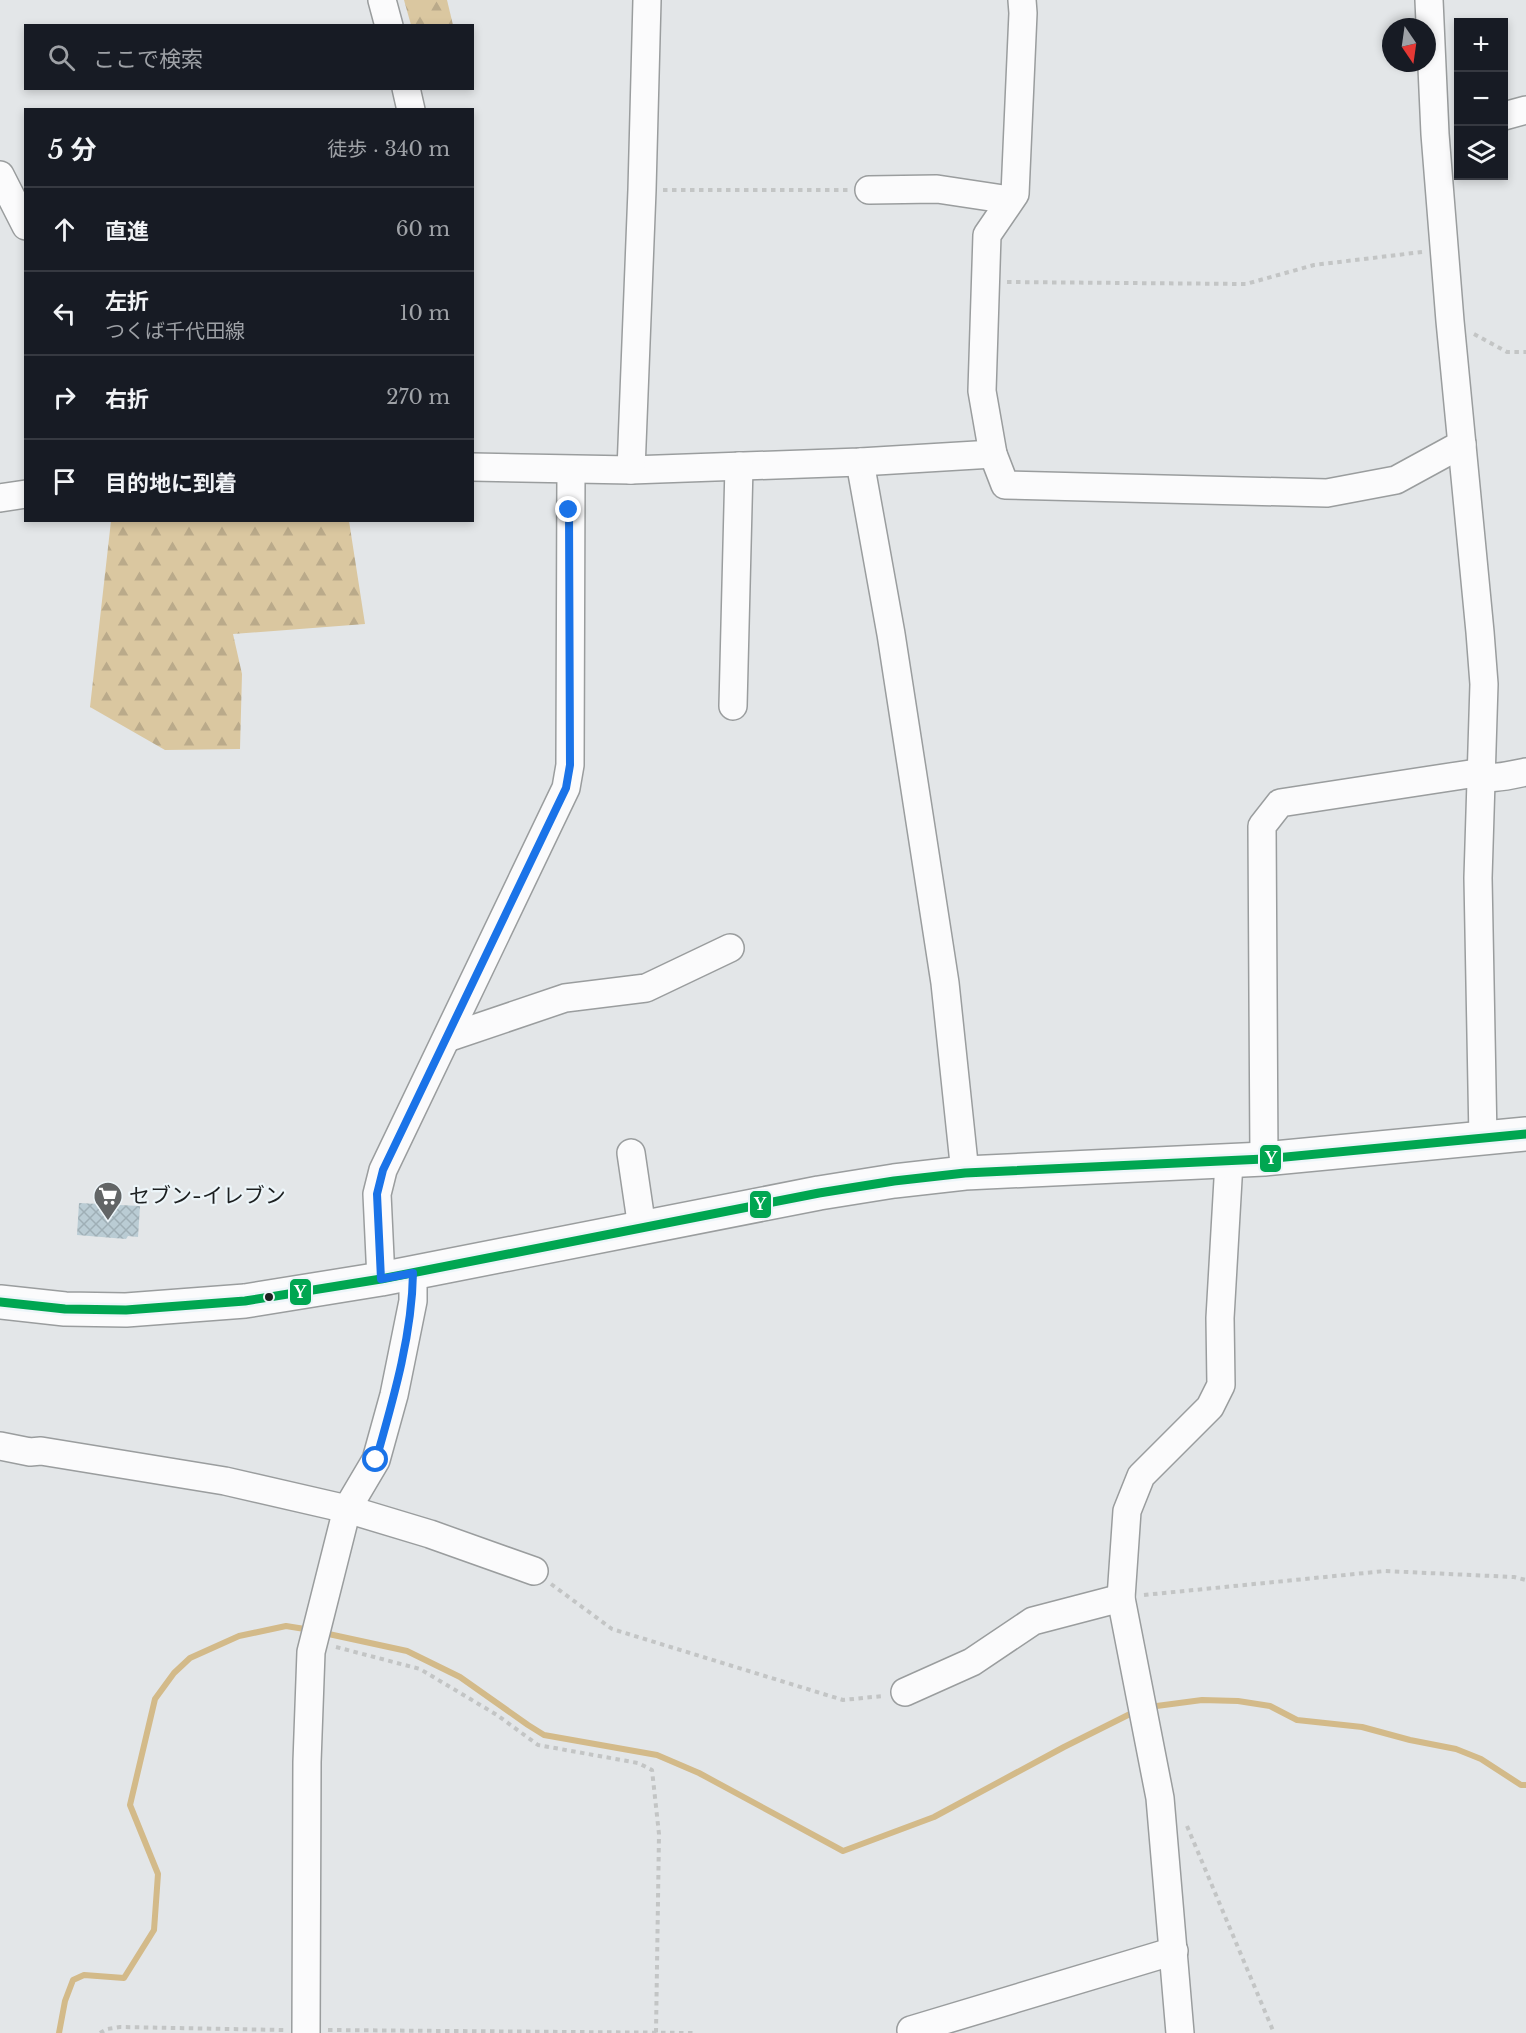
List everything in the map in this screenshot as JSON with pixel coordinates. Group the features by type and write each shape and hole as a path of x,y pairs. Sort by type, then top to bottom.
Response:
{"main road":[{"path":"0,1302 65,1309 160,1308 245,1301 381,1279 819,1193 894,1181 965,1173 1264,1160 1526,1134"}],"street":[{"path":"382,0 388,24"},
{"path":"631,470 647,0"},
{"path":"1022,0 1015,194 987,235 982,391 993,454 1005,484 1327,493 1395,480 1462,444"},
{"path":"1429,0 1447,131 1444,249 1484,684 1479,778 1478,878 1483,1139"},
{"path":"406,90 411,108"},
{"path":"1508,115 1526,110"},
{"path":"0,175 24,222"},
{"path":"869,190 937,189 1010,200"},
{"path":"474,467 631,470 860,462 993,454"},
{"path":"860,462 891,634 945,983 965,1173"},
{"path":"733,706 739,466"},
{"path":"381,1279 377,1194 383,1170 566,788 570,765 571,470"},
{"path":"0,498 24,494"},
{"path":"1264,1160 1262,826 1280,803 1470,774 1479,778 1504,777 1526,772"},
{"path":"447,1038 565,998 646,988 729,948"},
{"path":"631,1153 642,1228"},
{"path":"1180,2033 1160,1798 1121,1598 1127,1511 1141,1476 1210,1407 1221,1385 1220,1318 1228,1162"},
{"path":"306,2031 307,1762 311,1652 347,1509 376,1460 394,1395 413,1301 413,1273"},
{"path":"0,1446 225,1480 347,1509 430,1534 534,1571"},
{"path":"904,1692 972,1662 1033,1621 1121,1598"},
{"path":"912,2033 911,2030 1174,1951"}],"path":[{"path":"642,190 869,190"},
{"path":"986,281 1246,284 1314,265 1444,249"},
{"path":"1450,321 1507,352 1526,352"},
{"path":"534,1571 612,1629 843,1700 904,1692"},
{"path":"1121,1598 1385,1571 1526,1580"},
{"path":"313,1641 420,1669 497,1715 538,1745 638,1763 652,1770 659,1834 656,2033"},
{"path":"1160,1798 1187,1826 1274,2033"},
{"path":"100,2033 107,2029 120,2027 306,2031 694,2033"}],"green space":[{"path":"404,0 447,0 453,24 411,24"},
{"path":"111,522 349,522 365,624 233,634 242,674 240,749 165,750 90,707"}],"building":[{"name":"セブン-イレブン","path":"79,1203 140,1206 138,1237 128,1236 126,1239 77,1235"}],"waterway":[{"path":"59,2033 65,2001 73,1980 84,1975 124,1978 154,1930 158,1874 130,1805 155,1699 174,1673 190,1658 239,1636 286,1626 311,1630"},
{"path":"324,1633 407,1651 460,1677 544,1735 657,1755 699,1773 843,1851 934,1817 1136,1711"},
{"path":"1149,1707 1202,1700 1238,1701 1270,1706 1297,1720 1362,1727 1456,1749 1481,1759 1521,1785 1526,1785"}],"transit line":[{"name":"Y","path":"0,1302 65,1309 126,1310 245,1301 381,1279 819,1193 894,1181 965,1173 1264,1159 1526,1134"}],"place":[{"name":"セブン-イレブン","path":"108,1222"}],"route":[{"path":"376,1460 394,1395 413,1301 413,1273 381,1279 377,1194 383,1170 566,788 570,765 569,510"}]}
